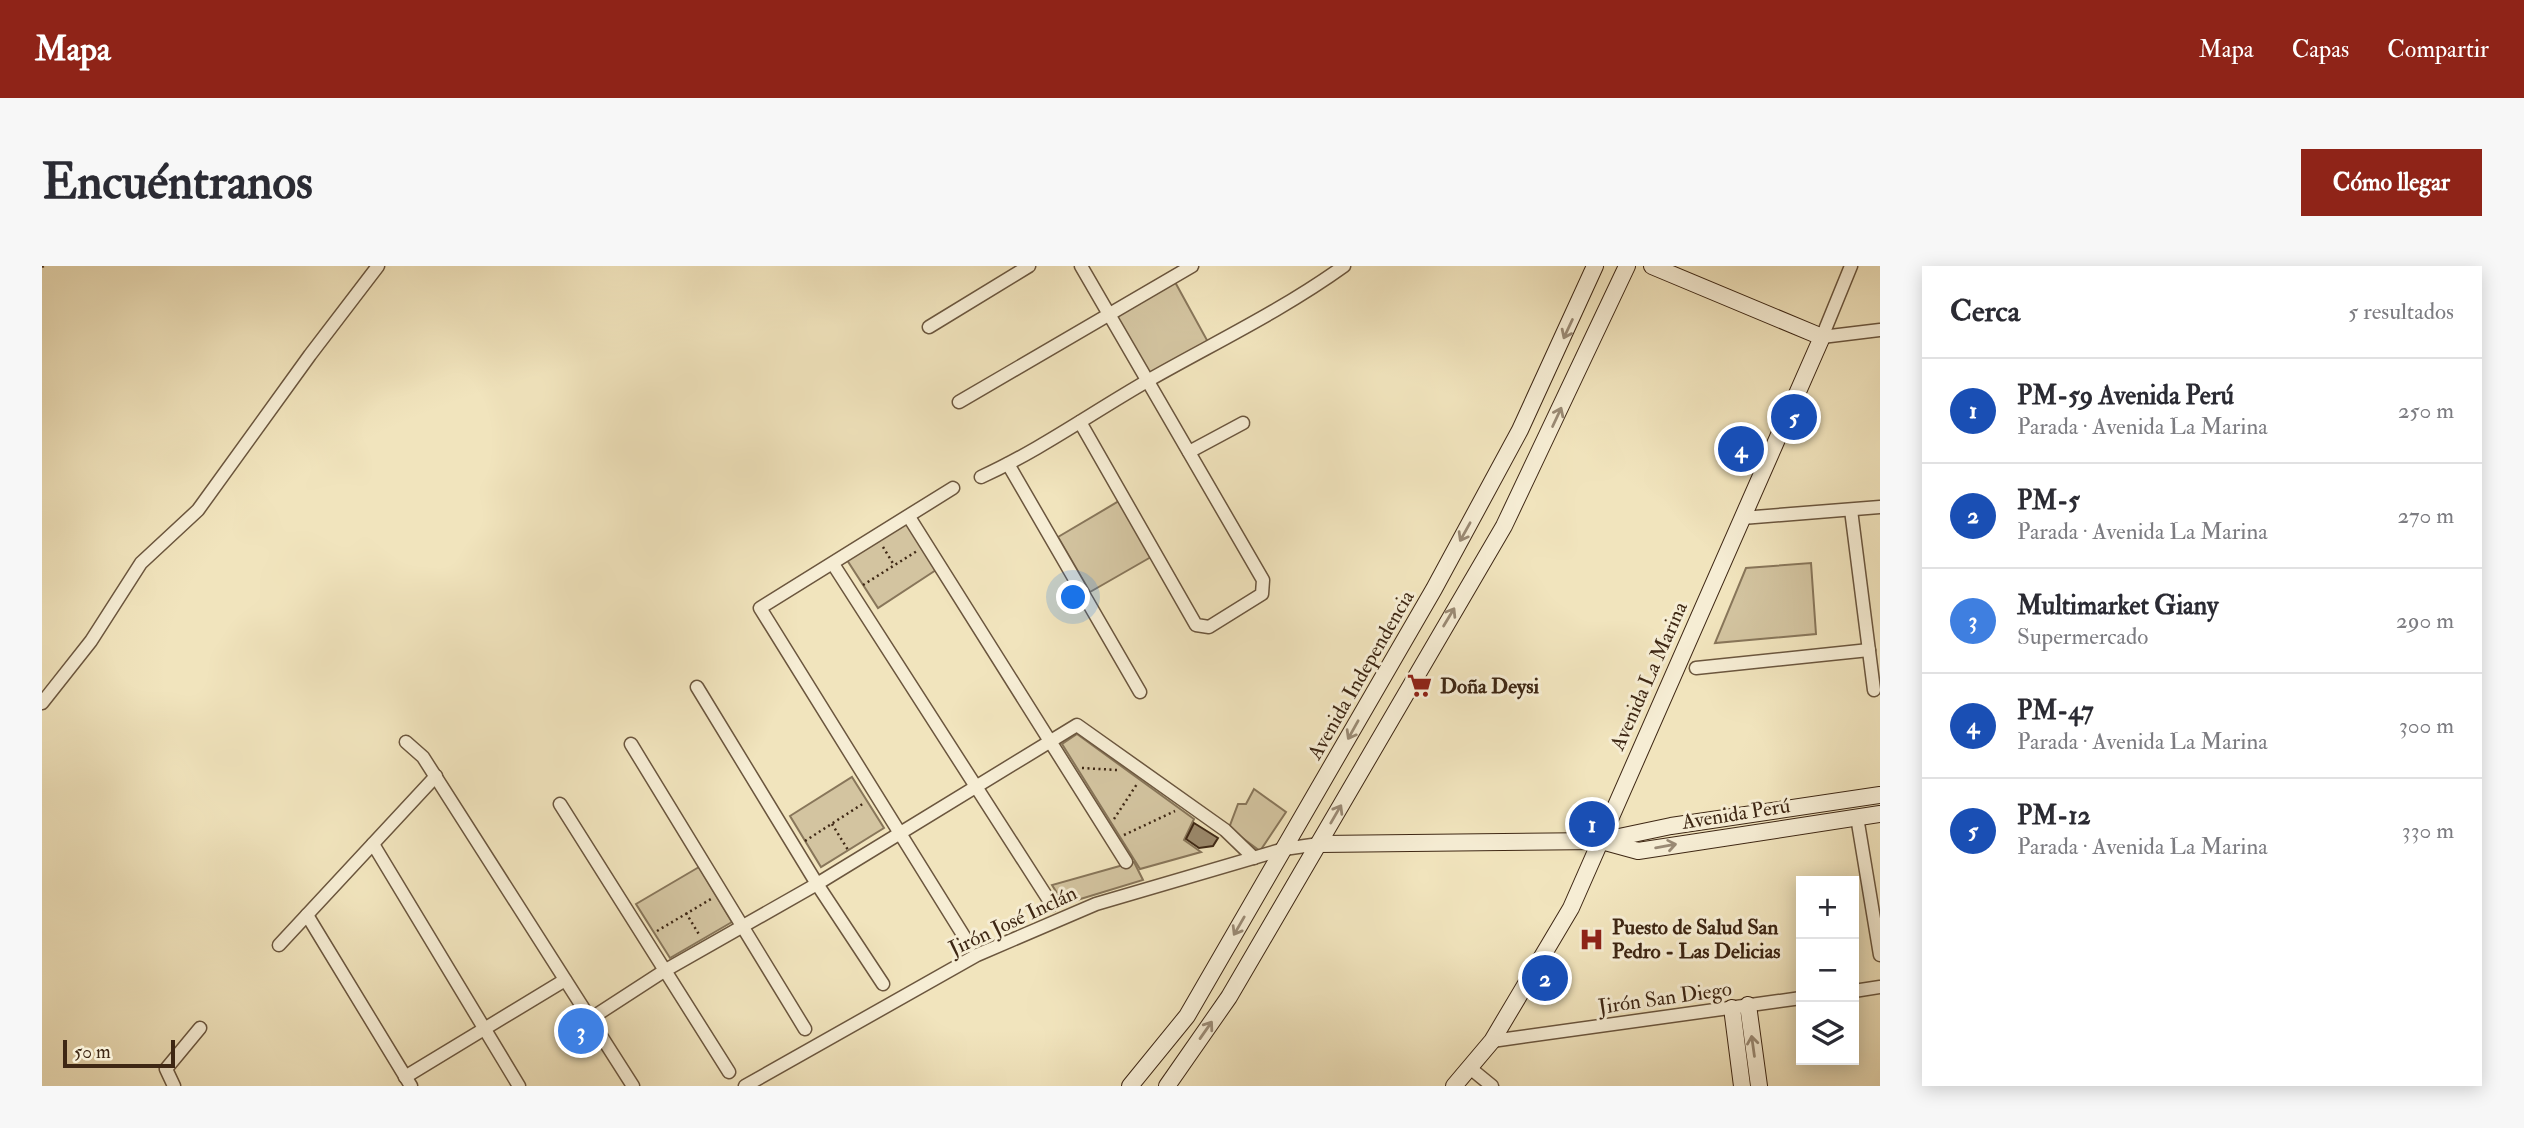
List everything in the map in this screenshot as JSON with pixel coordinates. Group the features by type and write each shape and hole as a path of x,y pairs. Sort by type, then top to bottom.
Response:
{"street":[{"path":"42,703 91,641 141,563 198,510 378,266"},
{"path":"929,327 1029,266"},
{"path":"1080,422 1193,621 1205,627 1258,597 1264,584 1081,266"},
{"path":"959,402 1192,266"},
{"path":"981,477 1311,290 1344,266"},
{"name":"Avenida Independencia","path":"1130,1086 1187,1016 1407,633 1520,430 1595,266"},
{"path":"1167,1086 1229,997 1504,526 1627,266"},
{"path":"1652,266 1822,337 1880,330"},
{"name":"Avenida La Marina","path":"1454,1086 1492,1041 1571,908 1851,266"},
{"path":"1549,368 1574,379"},
{"path":"1188,452 1243,423"},
{"path":"1520,430 1545,441"},
{"path":"1008,464 1140,692"},
{"path":"953,488 760,608 970,946"},
{"path":"1742,517 1880,507"},
{"path":"1851,510 1874,690"},
{"path":"909,517 1126,862"},
{"path":"833,564 978,785 1052,905"},
{"path":"1407,633 1432,647"},
{"path":"1696,668 1869,650"},
{"path":"697,687 817,884 883,984"},
{"path":"590,1019 740,925 817,884 1077,725 1225,830 1254,858"},
{"path":"406,742 423,757 436,776 633,1086"},
{"path":"631,744 805,1029"},
{"path":"279,945 436,776"},
{"name":"Avenida Perú","path":"1319,844 1600,841 1671,826 1880,795"},
{"path":"560,804 729,1072"},
{"name":"Avenida Perú","path":"1600,841 1638,851 1880,814"},
{"path":"1857,817 1880,955"},
{"path":"373,844 519,1086"},
{"name":"Jirón José Inclán","path":"745,1086 977,955 1096,904 1284,849 1319,844"},
{"path":"307,915 408,1082 484,1029 565,980"},
{"path":"1205,984 1229,997"},
{"path":"1859,990 1880,987"},
{"name":"Jirón San Diego","path":"1492,1041 1796,999"},
{"path":"1740,1006 1742,1086"},
{"path":"1740,1006 1759,1086"},
{"path":"174,1086 166,1069 200,1028"},
{"path":"1470,1068 1492,1086"}],"path":[{"path":"879,540 894,565"},
{"path":"863,585 923,548"},
{"path":"1079,768 1125,770"},
{"path":"1112,822 1139,781"},
{"path":"805,841 867,801"},
{"path":"1121,836 1178,809"},
{"path":"832,824 848,850"},
{"path":"654,933 716,896"},
{"path":"686,914 702,939"}],"shaded area":[{"path":"1175,282 1208,342 1149,375 1116,315"},
{"path":"1119,501 1151,557 1090,592 1058,537"},
{"path":"908,522 936,570 878,608 847,560"},
{"path":"1811,563 1816,634 1715,643 1746,568"},
{"path":"1077,734 1194,819 1184,840 1201,852 1140,869 1062,744"},
{"path":"852,777 884,828 821,867 790,816"},
{"path":"1254,789 1286,812 1260,851 1229,828 1238,804 1246,804"},
{"path":"1134,862 1143,880 1064,904 1052,885"},
{"path":"699,867 732,922 670,958 636,904"}],"building":[{"path":"1194,823 1218,838 1213,846 1199,848 1186,839"}],"place":[{"name":"PM-12","path":"1794,417"},
{"name":"PM-47","path":"1741,449"},
{"name":"Doña Deysi","path":"1420,686"},
{"name":"PM-59 Avenida Perú","path":"1592,824"},
{"name":"Puesto de Salud San Pedro - Las Delicias","path":"1592,939"},
{"name":"PM-5","path":"1545,978"},
{"name":"Multimarket Giany","path":"581,1031"}]}
